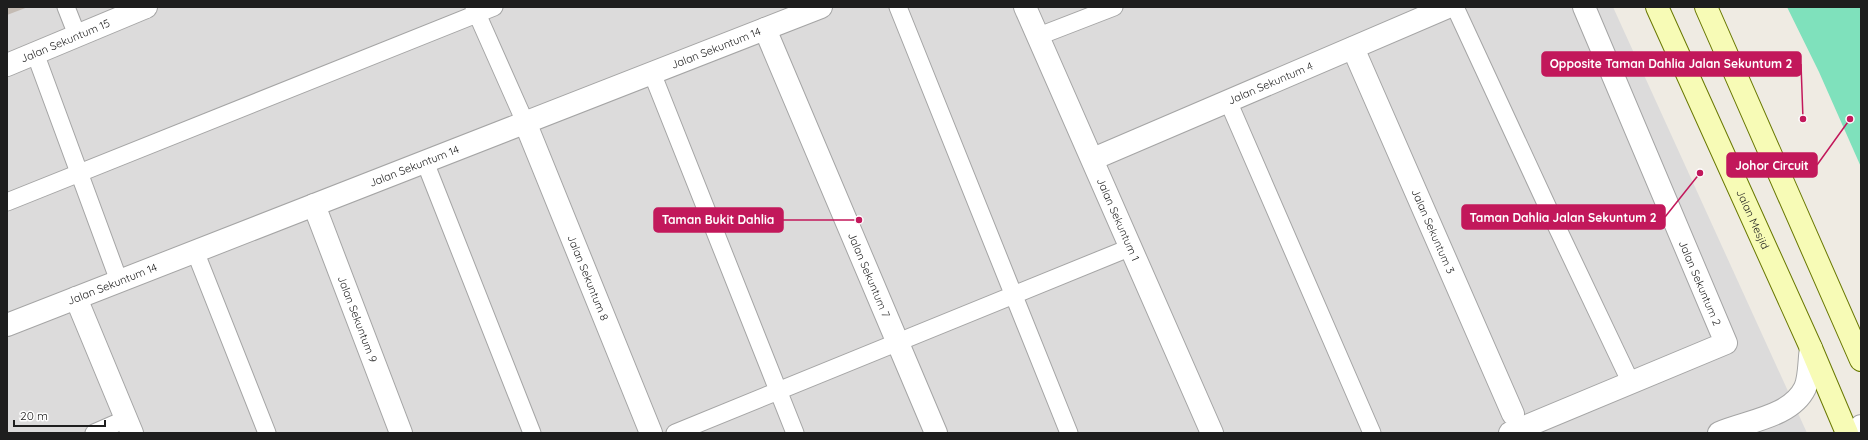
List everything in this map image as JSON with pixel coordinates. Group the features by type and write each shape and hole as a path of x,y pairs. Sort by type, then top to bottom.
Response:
{"main road":[{"name":"Jalan Mesjid","path":"1657,7 1811,348 1847,433"},
{"path":"1706,7 1861,360"}],"street":[{"name":"Jalan Sekuntum 15","path":"7,65 146,7"},
{"name":"Jalan Sekuntum 14","path":"7,325 821,7"},
{"name":"Jalan Sekuntum 1","path":"1025,7 1093,159 1129,248 1212,433"},
{"name":"Jalan Sekuntum 4","path":"1093,159 1448,7"},
{"name":"Jalan Sekuntum 2","path":"1512,424 1631,383 1726,343 1584,7"},
{"name":"Jalan Sekuntum 7","path":"765,29 936,433"},
{"name":"Jalan Sekuntum 3","path":"1353,48 1512,424"},
{"name":"Jalan Sekuntum 8","path":"525,122 651,433"},
{"name":"Jalan Sekuntum 9","path":"314,205 401,433"},
{"path":"76,298 129,426"},
{"path":"1726,430 1777,412 1795,402 1806,387 1811,348"},
{"path":"1857,433 1861,426"},
{"path":"1726,430 1756,433"}],"lane":[{"path":"66,7 77,36"},
{"path":"7,202 475,10 494,7"},
{"path":"898,7 1069,433"},
{"path":"1039,36 1114,7"},
{"path":"1455,7 1631,383"},
{"path":"475,10 525,122"},
{"path":"35,53 119,281"},
{"path":"652,73 795,433"},
{"path":"1228,101 1372,433"},
{"path":"425,162 532,433"},
{"path":"675,433 1129,248"},
{"path":"195,251 267,433"},
{"path":"94,433 129,426"}],"shaded area":[{"path":"7,7 1613,7 1807,433 7,433"}],"green space":[{"path":"1787,7 1861,7 1861,167 1819,72"}],"building":[{"path":"7,7 28,7 7,15"}],"place":[{"name":"Opposite Taman Dahlia Jalan Sekuntum 2","path":"1803,119"},
{"name":"Johor Circuit","path":"1850,119"},
{"name":"Taman Dahlia Jalan Sekuntum 2","path":"1700,173"},
{"name":"Taman Bukit Dahlia","path":"859,220"}]}
